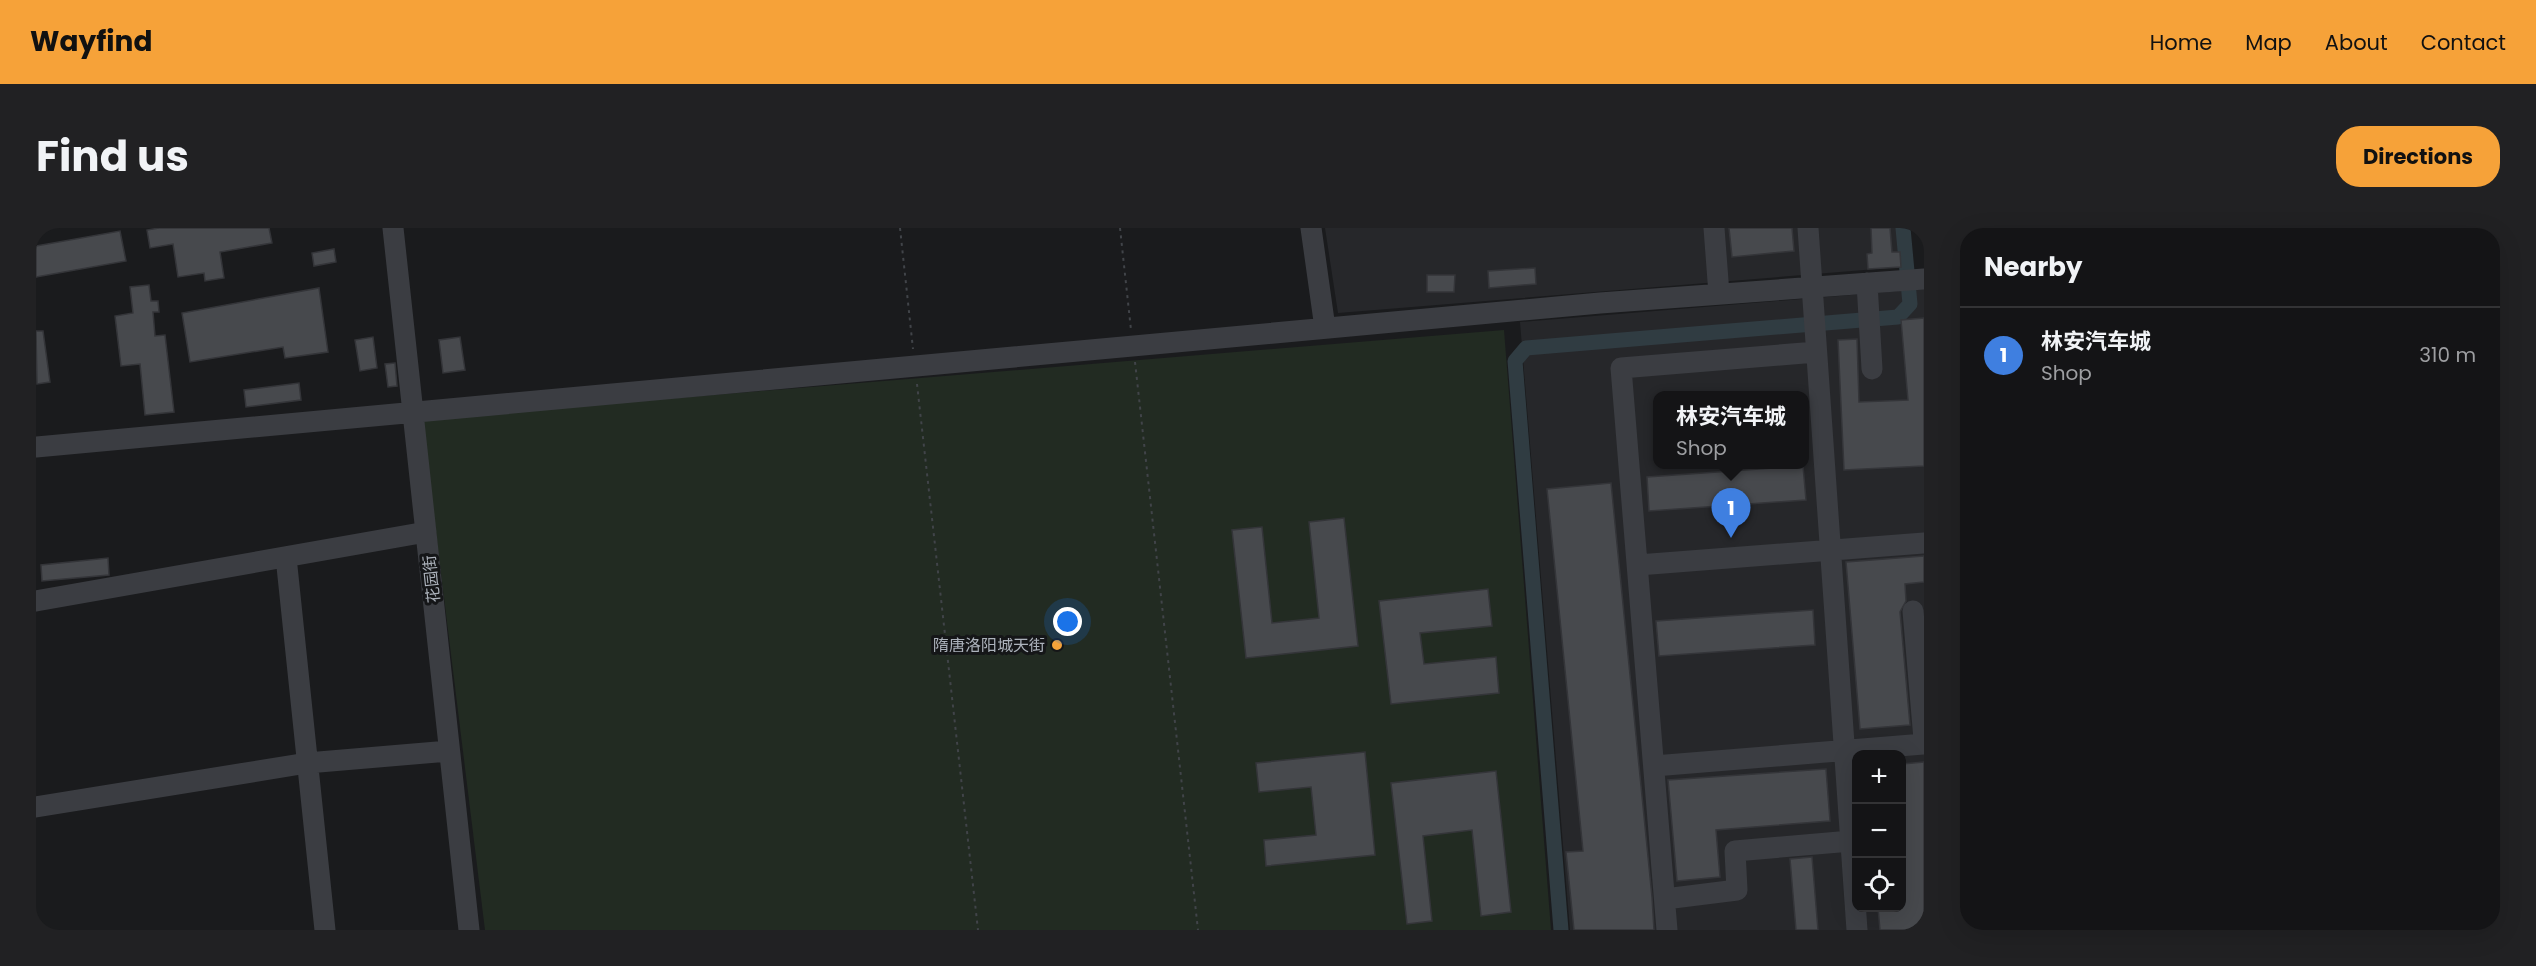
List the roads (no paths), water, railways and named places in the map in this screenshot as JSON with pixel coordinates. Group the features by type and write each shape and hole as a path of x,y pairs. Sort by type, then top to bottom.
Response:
{"street":[{"name":"花园街","path":"393,228 469,930"},
{"path":"1311,228 1325,328"},
{"path":"1714,228 1719,294"},
{"path":"1808,228 1857,930"},
{"path":"36,447 1325,328 1924,279"},
{"path":"1867,283 1872,369"},
{"path":"1667,930 1622,368 1816,352"},
{"path":"36,601 426,532"},
{"path":"1638,565 1924,543"},
{"path":"286,557 325,930"},
{"path":"1654,766 1924,742 1913,612"},
{"path":"36,807 307,763 449,751"},
{"path":"1665,899 1737,890 1735,851 1851,841"}],"waterway":[{"path":"1561,930 1515,361 1526,348 1898,317 1910,304 1903,228"}],"place":[{"name":"林安汽车城","path":"1731,538"},
{"name":"隋唐洛阳城天街","path":"1057,645"}]}
